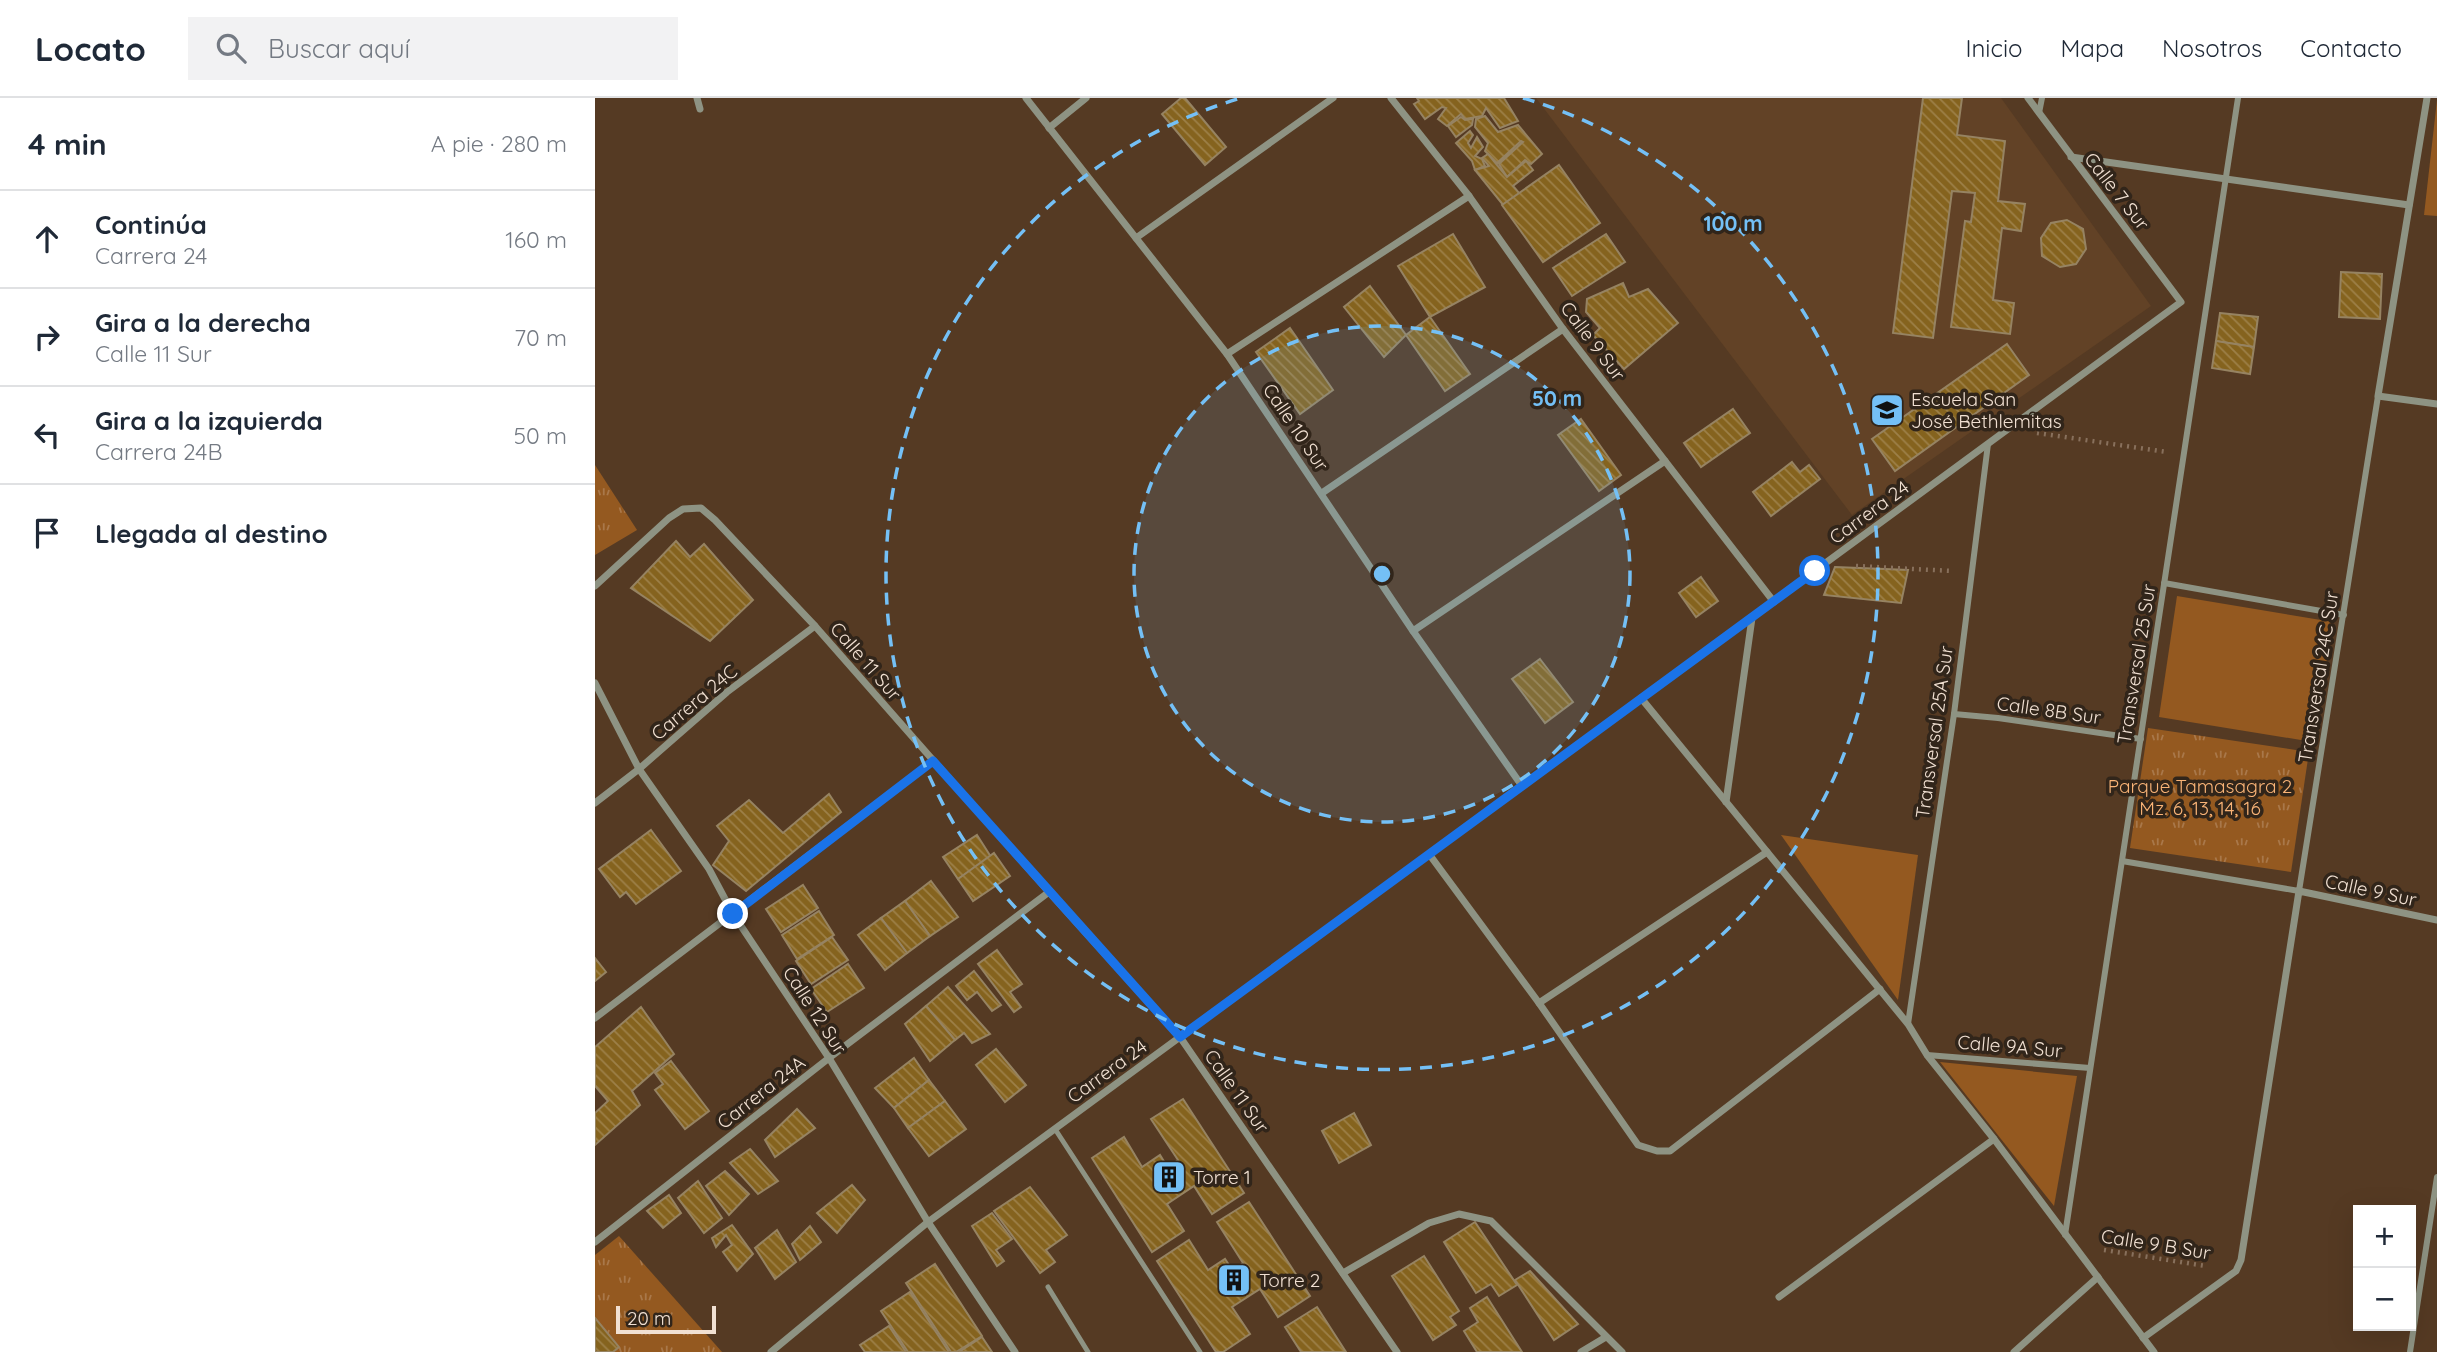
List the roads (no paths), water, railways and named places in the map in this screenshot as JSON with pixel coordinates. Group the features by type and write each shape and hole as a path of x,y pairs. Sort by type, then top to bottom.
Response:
{"street":[{"path":"697,98 700,109"},
{"name":"Calle 10 Sur","path":"1026,98 1227,355 1413,631 1522,786"},
{"path":"1049,128 1086,98"},
{"path":"1136,238 1333,98"},
{"name":"Calle 9 Sur","path":"1391,98 1468,196 1563,329 1774,602"},
{"name":"Calle 7 Sur","path":"2028,98 2181,302"},
{"path":"2039,113 2042,98"},
{"name":"Transversal 25 Sur","path":"2065,1235 2238,98"},
{"name":"Transversal 24C Sur","path":"2143,1338 2236,1271 2241,1260 2427,98"},
{"path":"2071,157 2409,205"},
{"path":"1227,355 1468,196"},
{"name":"Carrera 24","path":"771,1352 928,1222 2181,302"},
{"path":"1322,493 1563,329"},
{"path":"2378,396 2437,404"},
{"name":"Transversal 25A Sur","path":"1908,1024 1954,714 1988,444"},
{"path":"1413,631 1665,461"},
{"name":"Calle 11 Sur","path":"595,586 683,509 701,508 715,520 815,626 1180,1037 1397,1352"},
{"path":"2164,583 2344,615"},
{"path":"1726,802 1752,618"},
{"name":"Carrera 24C","path":"595,803 639,769 727,692 815,626"},
{"name":"Calle 12 Sur","path":"595,683 639,769 709,869 733,914 829,1058 928,1222 1015,1352"},
{"path":"1641,698 1908,1024 1927,1055 1994,1139 2154,1352"},
{"name":"Calle 8B Sur","path":"1954,714 2141,739"},
{"path":"595,1018 933,761"},
{"path":"1539,1003 1767,852"},
{"path":"1429,855 1539,1003 1639,1145 1657,1151 1671,1151 1880,989"},
{"path":"2122,861 2299,891"},
{"name":"Calle 9 Sur","path":"2299,891 2437,920"},
{"name":"Carrera 24A","path":"595,1242 829,1058 1049,892"},
{"name":"Calle 9A Sur","path":"1927,1055 2090,1068"},
{"path":"1779,1297 1994,1139"},
{"path":"2410,1352 2437,1177"},
{"path":"1343,1273 1429,1223 1459,1214 1491,1221 1622,1352"},
{"path":"2014,1352 2098,1277"},
{"path":"1581,1352 1607,1337"}],"lane":[{"path":"1055,1129 1200,1352"},
{"path":"1048,1287 1088,1352"}],"place":[{"name":"Escuela San José Bethlemitas","path":"1887,410"},
{"name":"Torre 1","path":"1169,1177"},
{"name":"Torre 2","path":"1234,1280"}],"park label":[{"name":"Parque Tamasagra 2 Mz. 6, 13, 14, 16","path":"2200,797"}]}
